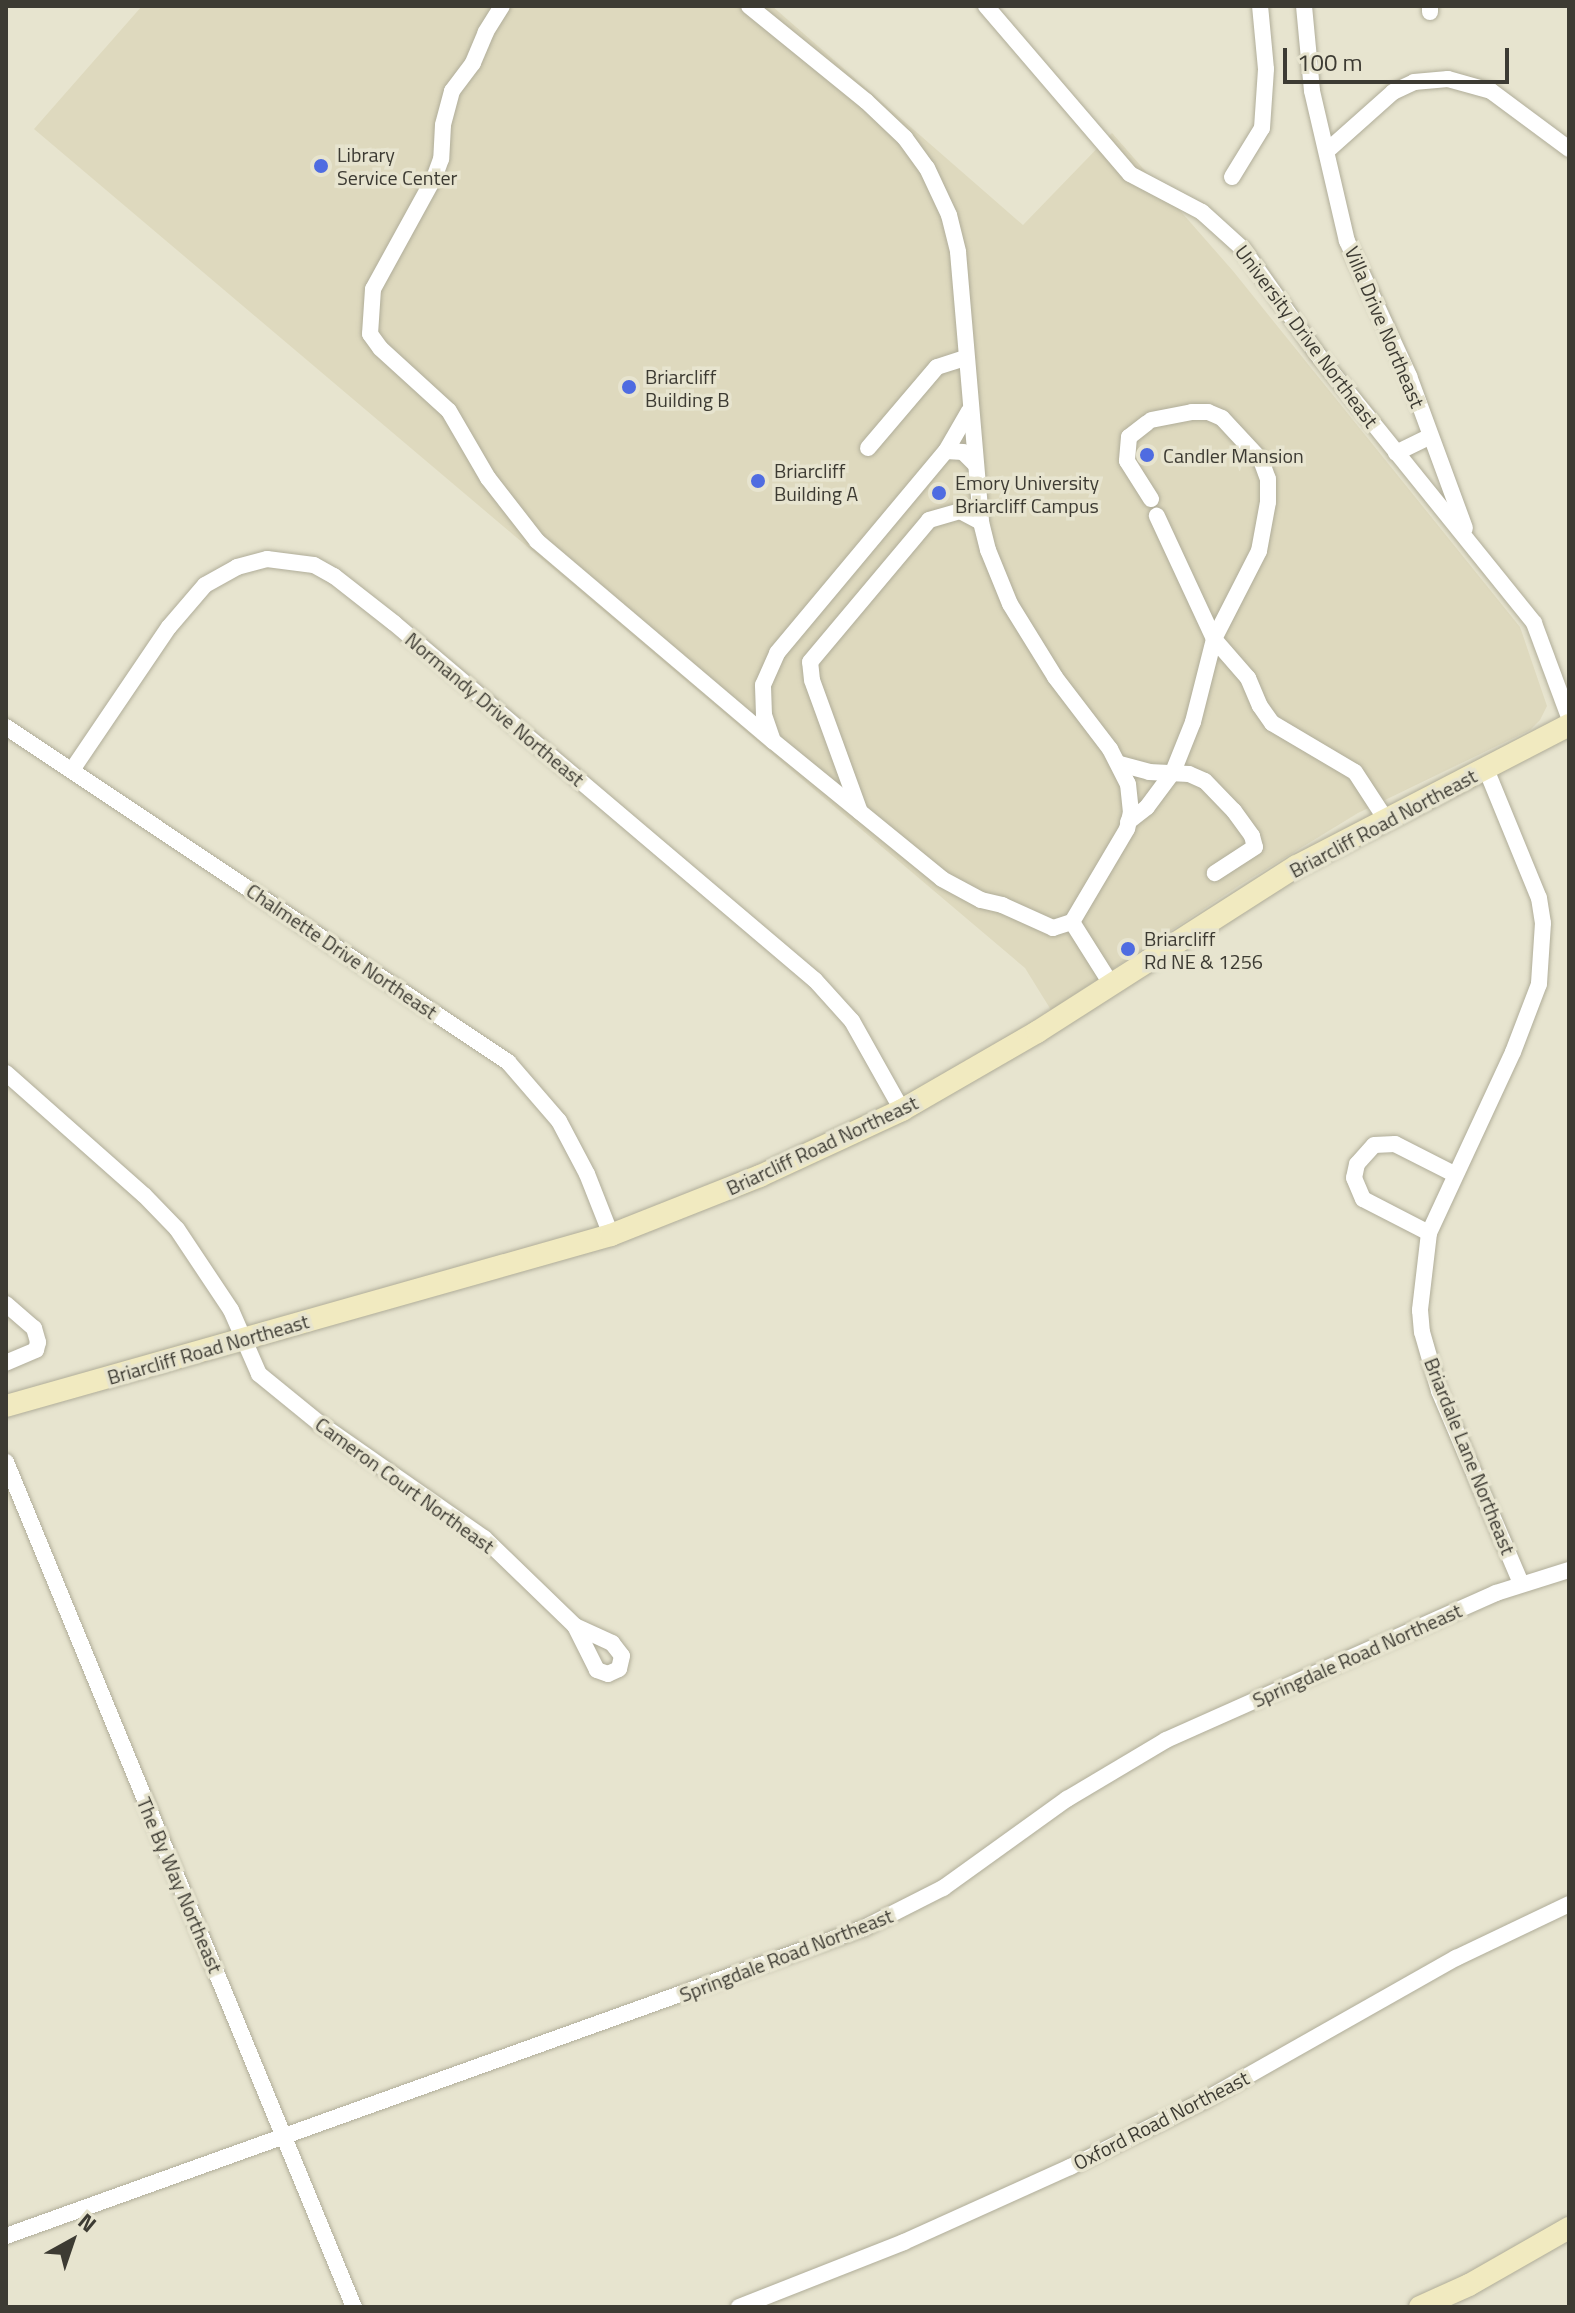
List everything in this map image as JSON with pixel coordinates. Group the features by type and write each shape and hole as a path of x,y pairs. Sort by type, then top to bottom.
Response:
{"main road":[{"name":"Briarcliff Road Northeast","path":"6,1406 611,1235 689,1207 902,1110 1009,1049 1272,881 1385,818 1569,725"},
{"path":"1420,2307 1469,2285 1569,2228"}],"street":[{"path":"502,6 486,32 473,63 452,91 443,125 441,159 434,178 373,289 370,334 380,348 449,411 488,478 537,541 773,741 930,870 981,900 1053,928 1072,922 1128,822 1131,799 1120,764 1055,677 1010,604 988,550 981,522 969,409 958,252 949,215 927,168 905,138 866,101 749,6"},
{"name":"University Drive Northeast","path":"986,6 1130,174 1195,207 1230,235 1396,453 1534,623 1569,717"},
{"path":"1232,177 1262,128 1266,69 1260,6"},
{"name":"Villa Drive Northeast","path":"1304,6 1312,91 1347,241 1409,376 1429,437 1472,544"},
{"path":"1328,150 1393,92 1414,82 1448,79 1491,91 1569,149"},
{"path":"868,448 937,367 965,358"},
{"path":"773,741 764,715 763,685 777,653 946,451 969,409"},
{"path":"1128,822 1147,807 1173,772 1193,722 1214,639 1259,551 1268,502 1268,479 1261,460 1222,418 1208,412 1192,412 1149,421 1129,437 1127,461 1151,499"},
{"path":"1396,453 1429,437"},
{"path":"946,451 963,452 975,464"},
{"path":"860,813 812,680 810,662 929,520 960,511 981,522"},
{"path":"1157,516 1214,639 1248,678 1260,706 1272,723 1355,772 1385,818"},
{"name":"Normandy Drive Northeast","path":"72,770 169,627 205,585 237,567 267,559 314,565 334,576 394,623 815,980 852,1021 902,1110"},
{"name":"Chalmette Drive Northeast","path":"6,727 508,1062 559,1121 587,1174 611,1235"},
{"path":"1120,764 1149,772 1173,772 1205,781 1234,811 1252,836 1255,847 1249,854 1215,873"},
{"name":"Briardale Lane Northeast","path":"1486,769 1539,898 1543,946 1539,984 1513,1052 1429,1233 1420,1310 1439,1391 1521,1583"},
{"path":"1072,922 1111,984"},
{"name":"Cameron Court Northeast","path":"6,1073 161,1211 203,1265 247,1339 249,1354 259,1374 319,1423 484,1538 575,1626"},
{"path":"1429,1233 1363,1199 1354,1178 1357,1164 1374,1145 1395,1144 1454,1174"},
{"path":"6,1304 34,1328 38,1342 36,1350 6,1363"},
{"name":"The By Way Northeast","path":"6,1462 119,1743 286,2136 354,2307"},
{"name":"Springdale Road Northeast","path":"6,2236 864,1928 943,1888 1067,1799 1155,1746 1521,1583 1569,1570"},
{"name":"Oxford Road Northeast","path":"739,2307 904,2242 1070,2167 1203,2101 1456,1958 1569,1904"}],"shaded area":[{"name":"Emory University Briarcliff Campus","path":"142,6 772,6 1023,225 1112,133 1233,271 1520,627 1547,706 1540,720 1530,730 1358,813 1240,885 1051,1010 1025,968 34,129"}],"place":[{"name":"Library Service Center","path":"321,166"},
{"name":"Briarcliff Building B","path":"629,387"},
{"name":"Candler Mansion","path":"1147,455"},
{"name":"Briarcliff Building A","path":"758,481"},
{"name":"Emory University Briarcliff Campus","path":"939,493"},
{"name":"Briarcliff Rd NE & 1256","path":"1128,949"}]}
